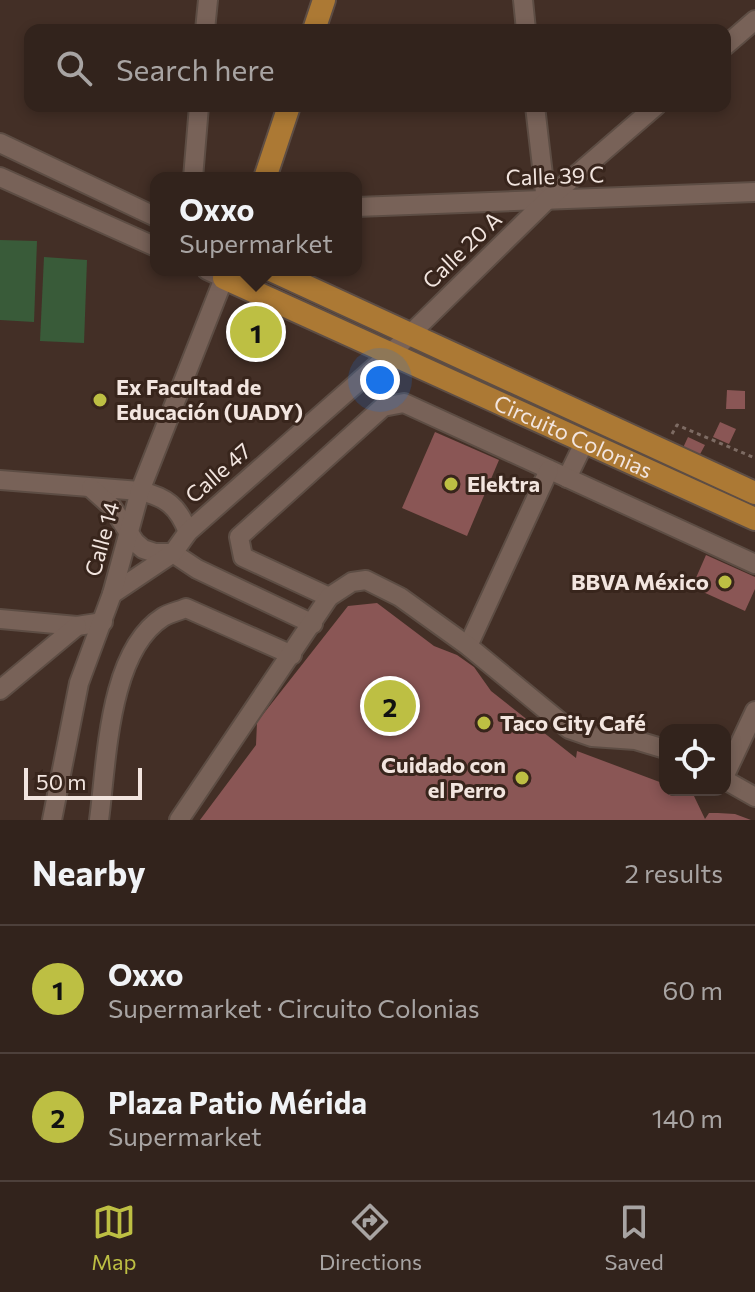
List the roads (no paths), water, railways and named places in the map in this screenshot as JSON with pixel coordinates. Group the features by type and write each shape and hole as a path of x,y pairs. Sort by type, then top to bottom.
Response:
{"main road":[{"path":"316,24 324,0"},
{"path":"267,172 287,112"},
{"name":"Circuito Colonias","path":"225,276 755,519"},
{"name":"Circuito Colonias","path":"284,276 754,491"}],"street":[{"path":"206,24 208,0"},
{"path":"523,0 525,24"},
{"path":"731,41 755,20"},
{"path":"194,172 198,112"},
{"path":"536,112 546,201"},
{"name":"Calle 20 A","path":"410,333 546,201 649,112"},
{"path":"0,143 150,214"},
{"path":"0,177 150,244"},
{"name":"Calle 39 C","path":"362,207 755,192"},
{"name":"Calle 14","path":"52,820 79,683 112,594 140,491 218,276"},
{"path":"391,353 410,333"},
{"name":"Calle 47","path":"112,594 173,553 188,532 391,353"},
{"path":"329,597 243,557 239,537 383,407 404,403 755,564"},
{"path":"567,478 585,441"},
{"path":"468,646 549,470"},
{"path":"0,480 140,491 170,502 178,510 188,532"},
{"path":"91,488 112,507 143,549 173,553 197,569 313,624"},
{"path":"179,820 329,597 352,582 366,580 400,597 468,646 569,729 592,737 635,740 659,747"},
{"path":"99,820 114,708 125,669 136,645 162,617 186,608 292,655"},
{"path":"0,619 77,626 103,622"},
{"path":"0,690 77,626"},
{"path":"731,765 755,711"},
{"path":"731,782 755,797"}],"place":[{"name":"Oxxo","path":"256,332"},
{"name":"Ex Facultad de Educación (UADY)","path":"100,400"},
{"name":"Elektra","path":"451,484"},
{"name":"BBVA México","path":"725,582"},
{"name":"Plaza Patio Mérida","path":"390,706"},
{"name":"Taco City Café","path":"484,723"},
{"name":"Cuidado con el Perro","path":"522,778"}]}
